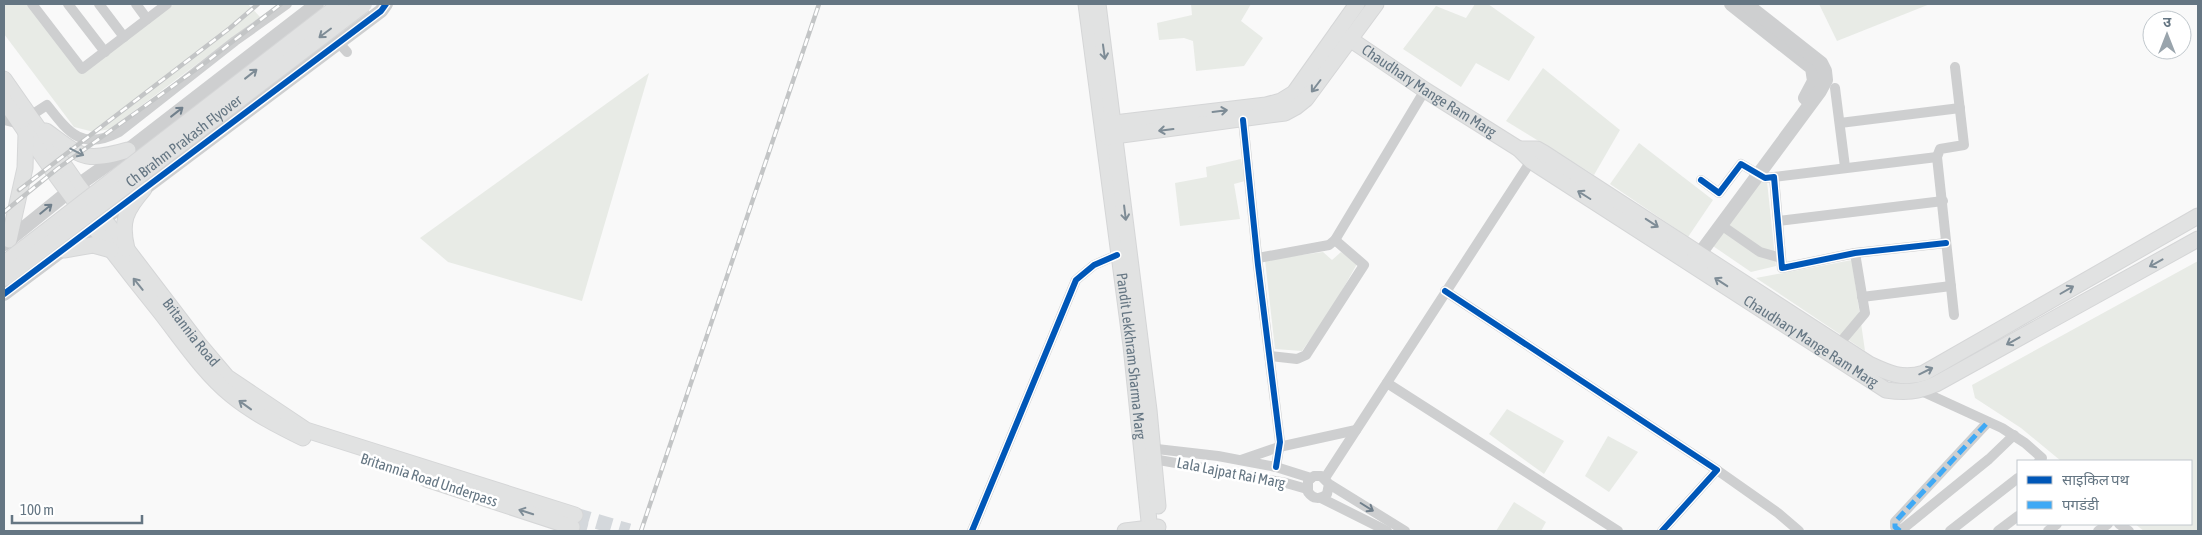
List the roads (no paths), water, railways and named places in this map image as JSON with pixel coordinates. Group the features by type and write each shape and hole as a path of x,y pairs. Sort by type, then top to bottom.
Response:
{"main road":[{"name":"Ch Brahm Prakash Flyover","path":"4,264 341,4"},
{"name":"Ch Brahm Prakash Flyover","path":"12,280 364,4"},
{"name":"Pandit Lekkhram Sharma Marg","path":"1086,4 1109,130 1148,453 1155,529"},
{"name":"Pandit Lekkhram Sharma Marg","path":"1098,4 1117,255 1148,453"},
{"path":"1109,130 1281,101 1294,94 1357,4"},
{"path":"1109,130 1243,120 1283,114 1306,99 1376,4"},
{"name":"Chaudhary Mange Ram Marg","path":"1338,31 1425,90 1519,149 1530,161 1839,344 1869,364 1895,375 1915,376 1924,373 2198,216"},
{"path":"1337,58 1370,53"},
{"path":"4,79 28,125 72,189 99,224"},
{"path":"4,100 28,125 78,154 104,157 128,150"},
{"path":"5,246 24,168 28,125"},
{"name":"Chaudhary Mange Ram Marg","path":"1519,149 1537,149 1544,153 1886,390 1904,393 1921,391 1936,384 2198,239"},
{"path":"128,252 124,234 126,215 131,204 144,189"},
{"name":"Britannia Road","path":"99,224 111,250 212,378 263,418 292,427"},
{"name":"Britannia Road","path":"99,224 128,252 227,377 292,427"},
{"path":"64,250 93,245 111,250"},
{"name":"Britannia Road Underpass","path":"292,427 302,438 354,456 574,521"},
{"path":"1125,531 1155,529"}],"street":[{"path":"32,4 82,69 167,4"},
{"path":"68,4 105,52"},
{"path":"99,4 124,37"},
{"path":"136,4 147,19"},
{"path":"4,120 28,125 47,106 67,131 85,139 103,140 119,132 235,41 287,4"},
{"path":"4,294 20,270 5,246 72,189 128,150 317,4"},
{"path":"12,280 64,250 173,168 343,48 386,4"},
{"path":"1692,256 1762,174 1809,93 1814,75 1812,68 1731,4"},
{"path":"1692,256 1721,225 1762,174 1826,80 1821,63 1746,4"},
{"path":"1954,315 1937,157 1940,149 1964,145 1955,67"},
{"path":"1835,88 1845,167"},
{"path":"1258,258 1330,245 1335,240 1425,90"},
{"path":"1840,123 1960,108"},
{"path":"1243,120 1280,447 1276,468"},
{"path":"148,134 145,147 152,161 160,167 173,168"},
{"path":"1701,180 1719,192 1741,164 1762,174 1937,157"},
{"path":"1321,498 1329,491 1327,481 1356,430 1530,161"},
{"path":"1762,174 1778,222 1782,268 1855,253 1946,243"},
{"path":"1778,222 1943,201"},
{"path":"1721,225 1760,252 1781,258"},
{"path":"1270,356 1297,359 1306,356 1364,265 1335,240"},
{"path":"1839,344 1864,313 1855,253"},
{"path":"972,531 1076,280 1094,265 1117,255"},
{"path":"1862,298 1950,286"},
{"path":"1445,291 1717,470 1778,513 1799,531"},
{"path":"1895,375 1921,391 2014,436 2042,460"},
{"path":"1387,383 1618,531"},
{"path":"1988,422 1895,522 1895,527 1900,531 1989,459 2014,436"},
{"path":"1240,460 1280,447 1356,430"},
{"name":"Lala Lajpat Rai Marg","path":"1148,453 1240,460 1311,478"},
{"name":"Lala Lajpat Rai Marg","path":"1148,453 1307,489"},
{"path":"1662,531 1717,470"},
{"path":"1387,531 1321,498 1313,498 1307,489 1311,478 1318,476 1327,481 1405,531"},
{"path":"1950,531 2017,479"},
{"path":"1998,531 2017,517"}],"tunnel":[{"path":"575,515 629,531"},
{"path":"572,527 587,531"}],"railway":[{"path":"19,190 230,28 258,4"},
{"path":"4,212 57,169 205,63 281,4"},
{"path":"641,531 819,4"}]}
